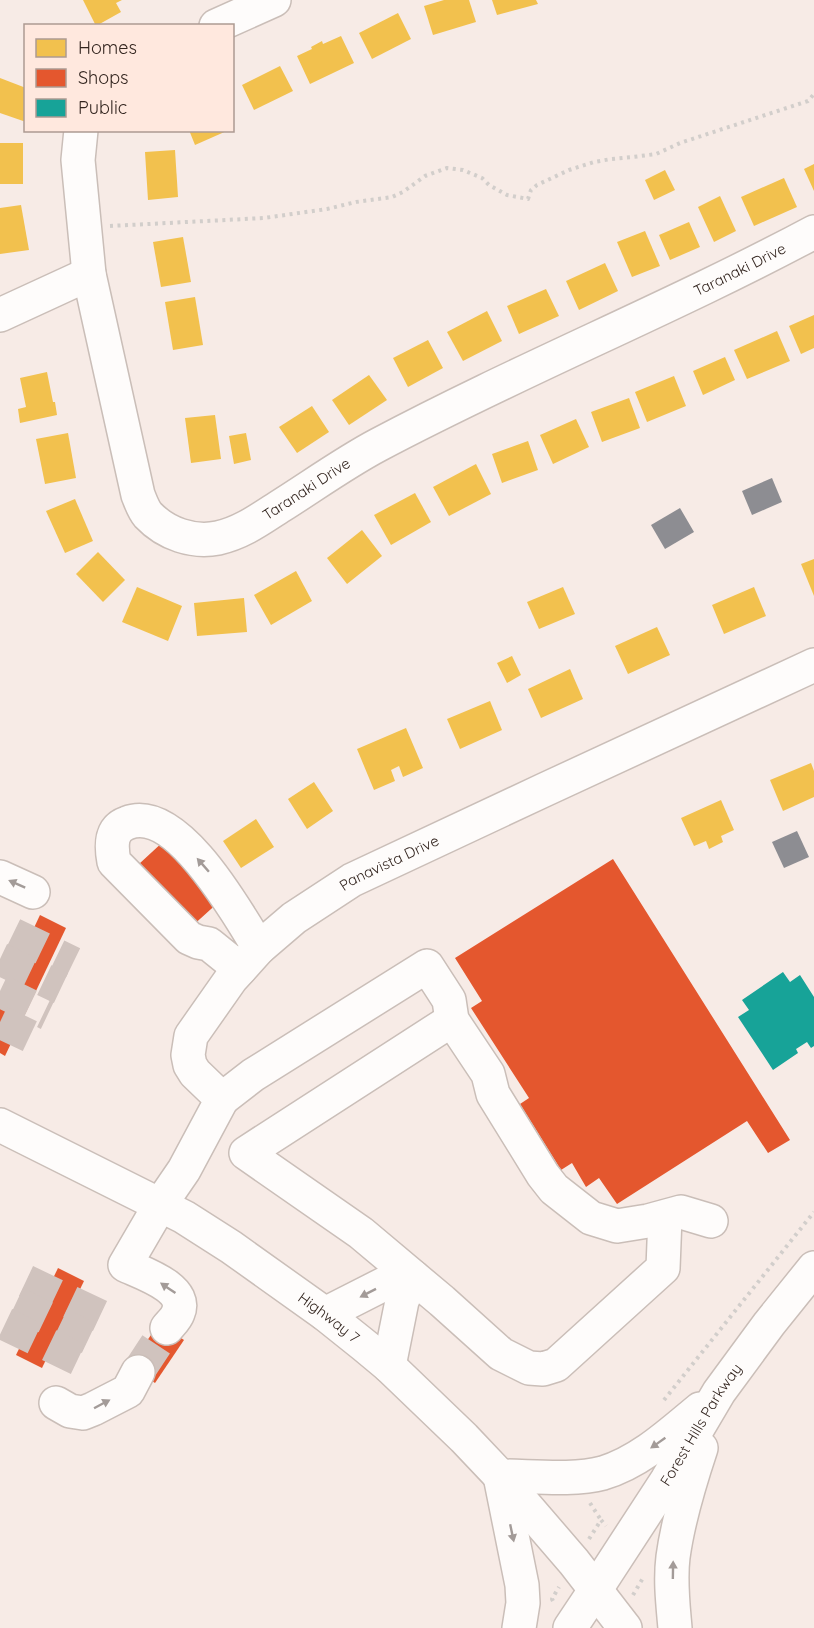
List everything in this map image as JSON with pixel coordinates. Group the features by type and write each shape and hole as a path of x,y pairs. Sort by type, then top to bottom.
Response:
{"main road":[{"path":"220,24 274,0"},
{"name":"Taranaki Drive","path":"81,132 78,160 89,274 138,495 148,514 173,533 195,540 231,535 244,529 384,441 757,262 814,232"},
{"path":"0,315 89,274"},
{"name":"Panavista Drive","path":"222,1099 195,1073 190,1065 188,1045 191,1036 250,959 294,918 352,880 814,665"},
{"path":"133,820 149,821 167,829 203,864 234,907 250,959 189,938 114,862 111,846 114,834 123,825 133,820"},
{"path":"0,877 33,892"},
{"path":"198,942 234,907"},
{"path":"167,1329 178,1313 180,1302 177,1293 154,1279 125,1266 160,1205 184,1170 222,1099 253,1075 427,966 449,1000 452,1020 488,1074 493,1094 554,1189 591,1218 617,1226 681,1212 711,1221"},
{"path":"452,1020 246,1153 361,1233 501,1354 529,1368 543,1370 556,1365 663,1268 665,1217"},
{"name":"Highway 7","path":"0,1125 184,1217 231,1247 325,1314 389,1366 464,1438 500,1476 596,1589 625,1628"},
{"name":"Forest Hills Parkway","path":"570,1628 667,1480 719,1392 814,1268"},
{"path":"325,1314 386,1283 413,1277"},
{"path":"389,1366 402,1302 413,1277"},
{"path":"56,1403 70,1411 83,1413 128,1391 138,1372"},
{"path":"519,1628 523,1603 522,1585 500,1476 580,1476 601,1473 621,1466 660,1442 719,1392"},
{"path":"675,1628 672,1596 673,1559 682,1506 719,1392"}],"path":[{"path":"86,228 264,218 327,209 392,197 425,176 447,168 463,170 482,178 489,185 507,195 528,199 531,190 537,185 569,170 594,162 656,154 680,143 808,100 814,94"},
{"path":"662,1402 814,1212"}],"building: Homes":[{"path":"83,0 122,0 116,3 121,12 100,24 95,24"},
{"path":"444,0 469,0 476,22 433,35 424,6"},
{"path":"492,0 536,0 538,4 497,15"},
{"path":"398,13 411,39 372,59 359,33"},
{"path":"341,36 354,63 310,84 297,56 322,41 323,44"},
{"path":"280,66 293,91 254,110 242,85"},
{"path":"0,78 24,87 24,121 0,113"},
{"path":"190,132 224,132 195,145"},
{"path":"0,143 23,143 23,184 0,184"},
{"path":"175,150 178,197 148,200 145,152"},
{"path":"814,164 814,191 804,169"},
{"path":"665,170 675,190 654,200 645,180"},
{"path":"784,178 797,207 754,226 741,197"},
{"path":"720,196 736,231 714,242 698,207"},
{"path":"21,205 29,250 0,254 0,208"},
{"path":"689,222 700,247 670,260 659,235"},
{"path":"645,231 660,266 632,277 617,242"},
{"path":"183,237 191,282 161,287 153,242"},
{"path":"605,263 618,291 579,310 566,281"},
{"path":"546,289 559,316 519,334 507,306"},
{"path":"195,297 203,345 173,350 165,302"},
{"path":"487,311 502,341 463,361 447,332"},
{"path":"814,315 814,348 801,354 789,326"},
{"path":"777,331 790,361 747,379 734,350"},
{"path":"428,340 443,368 408,387 393,358"},
{"path":"725,357 735,380 703,395 693,371"},
{"path":"47,372 57,415 20,423 18,409 26,407 20,378"},
{"path":"369,375 387,400 349,425 332,400"},
{"path":"674,376 686,406 647,422 635,392"},
{"path":"629,398 640,428 602,442 591,412"},
{"path":"312,406 329,432 297,453 279,427"},
{"path":"215,415 221,459 191,463 185,418"},
{"path":"576,419 589,447 553,464 540,435"},
{"path":"68,433 76,478 45,484 36,439"},
{"path":"246,433 251,460 234,464 229,436"},
{"path":"528,441 538,470 502,483 492,454"},
{"path":"476,464 491,494 449,516 433,487"},
{"path":"415,493 431,522 391,545 374,515"},
{"path":"75,499 93,541 65,553 46,511"},
{"path":"362,530 382,556 347,584 327,558"},
{"path":"98,552 125,580 103,602 76,574"},
{"path":"814,559 814,596 801,564"},
{"path":"296,571 312,601 271,625 254,595"},
{"path":"137,587 182,606 168,641 122,622"},
{"path":"563,587 575,614 539,629 527,602"},
{"path":"754,587 766,616 724,634 712,605"},
{"path":"244,598 247,632 197,636 194,603"},
{"path":"657,627 670,655 628,674 615,646"},
{"path":"512,656 521,675 507,683 497,663"},
{"path":"570,669 583,699 541,718 528,689"},
{"path":"490,701 502,730 460,749 447,719"},
{"path":"406,728 423,768 403,777 399,766 391,770 395,781 374,790 357,749"},
{"path":"811,763 814,771 814,797 783,811 770,780"},
{"path":"314,782 333,811 307,829 288,799"},
{"path":"721,800 734,830 721,836 723,842 709,849 706,841 694,846 681,818"},
{"path":"256,819 274,847 241,868 223,841"}],"building: Shops":[{"path":"165,840 221,900 190,928 162,888 139,864"},
{"path":"613,859 790,1140 768,1153 747,1121 617,1204 599,1178 586,1187 572,1163 561,1170 520,1104 529,1098 471,1008 482,1001 455,958"},
{"path":"40,915 66,928 5,1056 0,1053 0,1000"},
{"path":"58,1268 84,1281 42,1368 16,1355"},
{"path":"159,1323 184,1340 155,1383 130,1366"}],"building: Public":[{"path":"783,972 790,982 800,975 814,997 814,1046 811,1048 807,1042 796,1049 798,1053 773,1070 738,1017 749,1010 742,1000"}],"building: Industry":[{"path":"772,478 782,502 752,515 742,491"},
{"path":"680,508 694,532 665,549 651,525"},
{"path":"797,831 809,857 784,868 772,842"}],"tunnel":[{"path":"13,934 73,963"},
{"path":"0,959 61,988"},
{"path":"0,991 48,1014"},
{"path":"0,1022 36,1039"},
{"path":"26,1281 100,1316"},
{"path":"16,1303 89,1338"},
{"path":"5,1324 78,1359"},
{"path":"138,1372 167,1328"}]}
